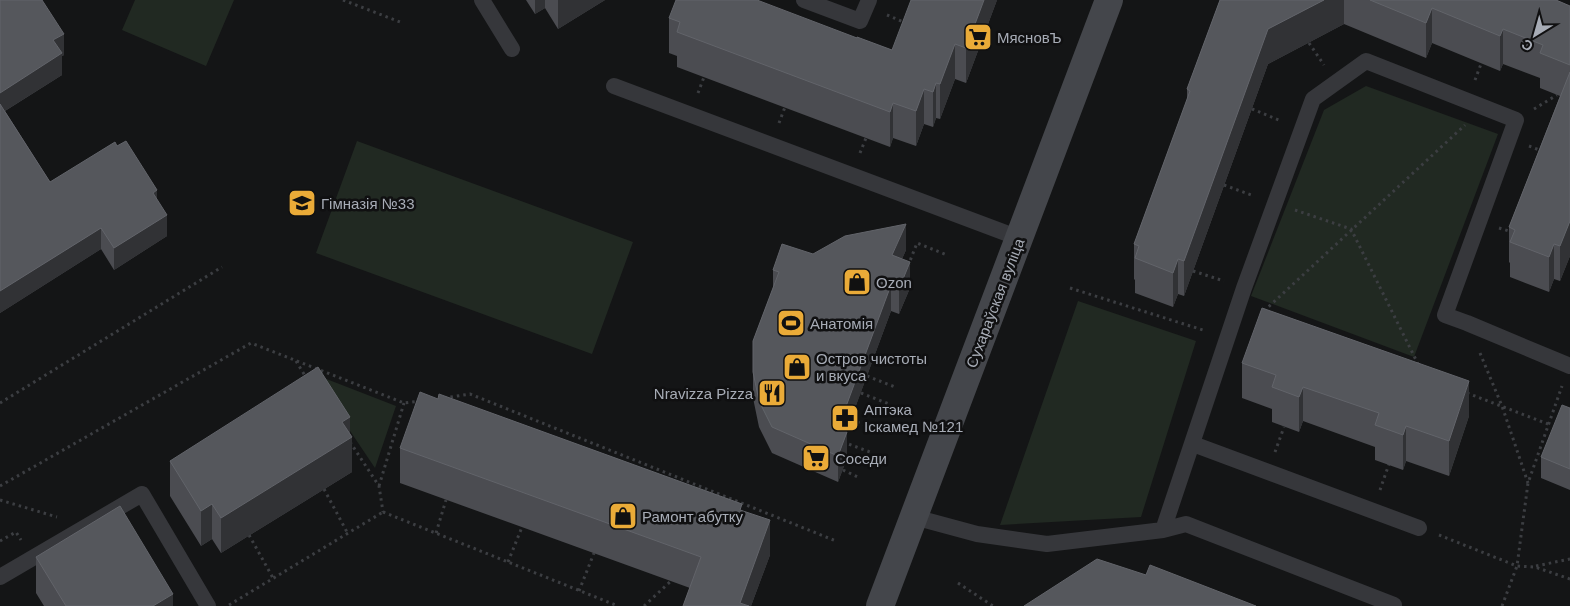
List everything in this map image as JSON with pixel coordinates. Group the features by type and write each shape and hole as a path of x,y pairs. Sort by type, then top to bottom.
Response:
{"main road":[{"name":"Сухараўская вуліца","path":"880,606 1110,0"}],"lane":[{"path":"482,0 512,49"},
{"path":"804,0 860,21 867,3"},
{"path":"1163,530 1244,288 1303,129 1312,99 1366,61 1516,120 1445,315 1570,366"},
{"path":"614,86 1019,238"},
{"path":"1193,444 1419,528"},
{"path":"0,577 142,494 208,606"},
{"path":"914,517 977,534 1047,544 1163,530 1186,524 1394,605"}],"path":[{"path":"343,0 400,22"},
{"path":"867,3 914,26"},
{"path":"1070,288 1227,338 1260,315 1485,107"},
{"path":"1252,109 1303,129"},
{"path":"1224,185 1351,229 1422,371"},
{"path":"905,274 917,243 947,255"},
{"path":"899,264 908,268"},
{"path":"0,402 222,267"},
{"path":"1193,271 1244,288"},
{"path":"1467,323 1502,406 1528,483"},
{"path":"0,486 251,343 404,403 423,400"},
{"path":"295,360 311,384"},
{"path":"1502,606 1517,566 1528,483 1570,366"},
{"path":"867,376 895,387"},
{"path":"1460,390 1548,424"},
{"path":"861,393 889,404"},
{"path":"442,398 470,394 836,541"},
{"path":"379,486 404,403"},
{"path":"851,420 878,430"},
{"path":"347,439 379,486 383,512"},
{"path":"843,441 870,452"},
{"path":"640,472 644,464"},
{"path":"843,470 860,478"},
{"path":"324,489 348,534"},
{"path":"0,500 58,517"},
{"path":"436,533 446,500"},
{"path":"383,512 618,606"},
{"path":"227,606 383,512"},
{"path":"508,562 522,527"},
{"path":"1419,528 1517,566 1535,567 1570,579"},
{"path":"249,535 273,578"},
{"path":"579,591 594,553"},
{"path":"1535,567 1570,559"},
{"path":"644,606 671,581"},
{"path":"958,583 993,606"}],"shaded area":[{"path":"135,0 234,0 206,66 122,30"},
{"path":"1366,86 1498,134 1414,357 1251,296 1324,110"},
{"path":"357,141 633,242 592,354 316,253"},
{"path":"1078,301 1196,341 1141,517 1000,525"},
{"path":"311,373 396,406 375,468"}],"building":[{"path":"0,0 42,0 64,34 53,40 62,53 0,93"},
{"path":"676,0 757,0 892,50 911,0 984,0 966,48 955,44 940,84 936,83 933,92 924,89 916,111 893,103 890,112 677,32 680,22 669,18"},
{"path":"1220,0 1324,0 1268,29 1184,261 1178,259 1173,273 1135,258 1139,246 1134,244 1190,91 1187,89"},
{"path":"1370,0 1556,0 1570,6 1570,65 1540,53 1543,45 1503,29 1500,36 1432,8 1426,23"},
{"path":"1570,72 1570,221 1560,246 1554,244 1549,257 1510,242 1515,230 1509,227"},
{"path":"0,104 50,182 115,142 117,146 126,141 157,190 153,193 167,215 114,248 101,228 0,291"},
{"path":"906,224 892,255 910,262 899,289 891,285 838,428 847,432 838,456 772,427 759,401 753,372 753,341 779,272 773,270 782,244 813,254 845,236"},
{"path":"1262,308 1469,381 1449,441 1406,426 1403,435 1375,425 1379,413 1303,387 1299,397 1272,387 1276,375 1242,363"},
{"path":"318,367 350,417 342,422 352,437 221,518 212,504 201,511 170,461"},
{"path":"420,392 438,399 439,394 742,504 740,510 770,520 740,603 749,606 683,606 701,557 400,448"},
{"path":"1562,405 1570,408 1570,469 1541,457"},
{"path":"120,506 173,594 153,606 66,606 36,557"},
{"path":"1097,559 1146,575 1150,565 1256,606 1024,606"}],"place":[{"name":"МясновЪ","path":"978,37"},
{"name":"Гімназія №33","path":"302,203"},
{"name":"Ozon","path":"857,282"},
{"name":"Анатомія","path":"791,323"},
{"name":"Остров чистоты и вкуса","path":"797,367"},
{"name":"Nravizza Pizza","path":"772,393"},
{"name":"Аптэка Іскамед №121","path":"845,418"},
{"name":"Соседи","path":"816,458"},
{"name":"Рамонт абутку","path":"623,516"}]}
